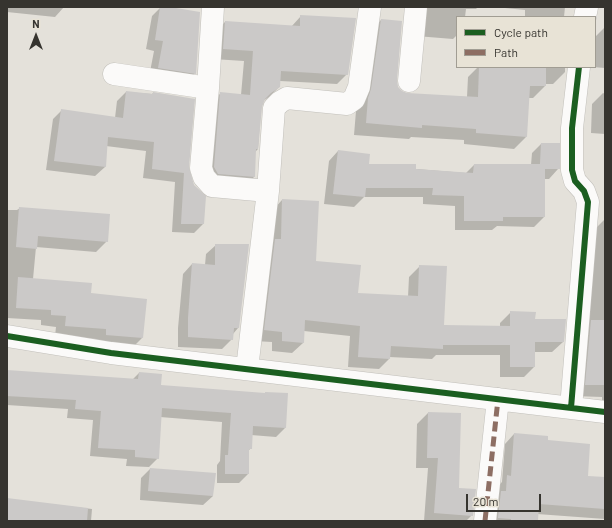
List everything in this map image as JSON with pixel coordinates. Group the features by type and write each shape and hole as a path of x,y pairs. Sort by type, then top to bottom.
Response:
{"street":[{"path":"213,7 201,168 204,177 212,186 268,191"},
{"path":"247,369 268,191 274,108 287,98 347,104 354,99 359,87 370,7"},
{"path":"409,81 416,7"},
{"path":"570,408 588,202 584,191 575,181 572,170 572,128 579,68"},
{"path":"114,74 208,88"},
{"path":"7,336 111,353 605,412"},
{"path":"485,521 498,399"}],"building":[{"path":"160,7 170,7 200,12 196,74 158,68 163,41 155,40"},
{"path":"300,15 356,18 348,75 281,71 280,87 265,99 262,107 258,149 256,149 255,177 218,174 214,167 220,92 250,95 253,51 223,49 225,21 300,26"},
{"path":"381,19 402,21 397,80 398,87 407,93 478,97 479,68 546,68 546,86 530,86 527,137 476,133 476,129 422,125 422,128 366,123 368,98 371,89"},
{"path":"126,91 153,94 153,92 195,99 189,167 194,185 206,196 204,224 181,224 184,173 152,169 154,142 108,137 106,167 54,161 61,109 123,118"},
{"path":"541,143 560,143 560,169 545,169 545,217 503,217 503,221 464,221 464,196 432,195 433,188 366,188 365,197 333,194 338,150 370,154 369,164 416,164 416,169 473,173 474,164 540,164"},
{"path":"282,199 319,201 316,261 361,265 358,293 418,296 419,265 447,266 444,325 510,326 510,311 536,312 535,319 566,319 564,342 535,342 535,367 510,367 510,345 443,345 443,349 391,346 390,359 358,357 360,326 305,320 304,343 282,341 282,332 264,330 275,239 281,239"},
{"path":"19,207 110,214 108,242 38,236 37,249 16,247"},
{"path":"215,244 249,244 239,328 234,328 233,340 188,337 192,263 215,265"},
{"path":"18,277 92,283 91,293 147,299 143,338 106,335 106,329 65,326 66,316 51,315 51,310 16,308"},
{"path":"591,320 605,320 605,385 585,385"},
{"path":"7,370 138,379 139,372 162,374 161,385 265,393 288,393 286,428 253,426 252,449 249,449 249,474 225,474 225,455 228,455 231,413 162,408 159,459 135,457 135,450 98,448 101,411 75,409 76,400 7,396"},
{"path":"428,412 461,413 459,488 476,489 473,516 434,513 438,458 427,458"},
{"path":"514,433 548,436 548,440 590,444 588,476 605,477 605,509 539,504 538,521 511,521 511,519 498,518 501,491 506,491 507,475 511,476"},
{"path":"150,468 216,473 213,496 148,491"},
{"path":"7,498 88,508 87,521 7,521"}],"marked path":[{"path":"485,521 498,399"}],"cycle path":[{"path":"571,408 588,202 584,191 575,181 572,170 572,128 579,68"},
{"path":"7,336 111,353 605,412"}]}
